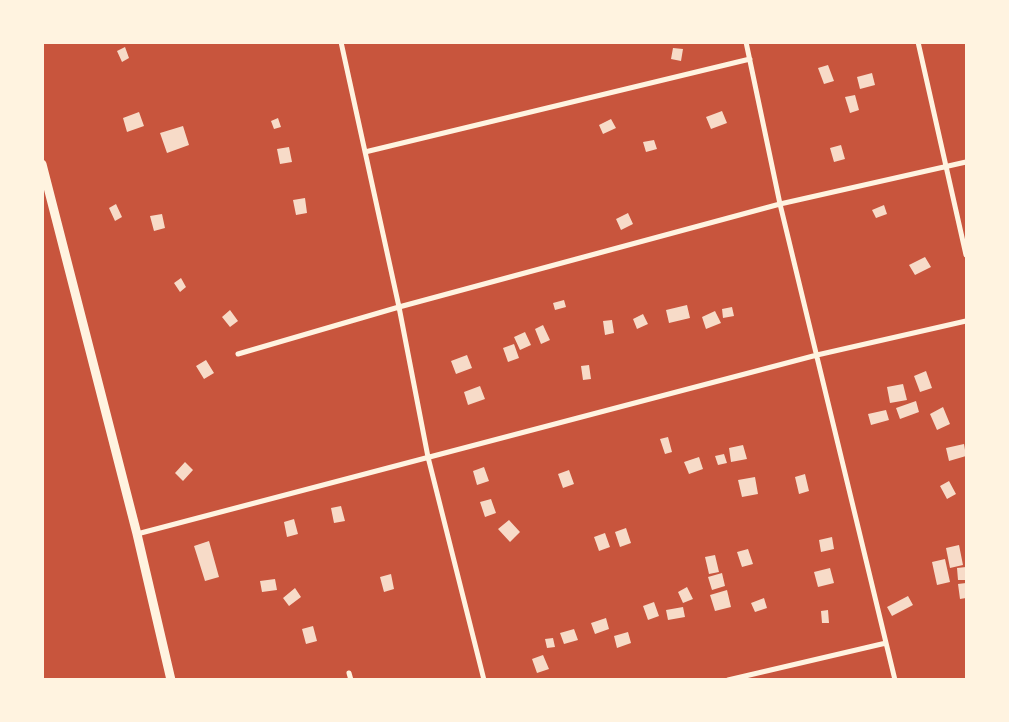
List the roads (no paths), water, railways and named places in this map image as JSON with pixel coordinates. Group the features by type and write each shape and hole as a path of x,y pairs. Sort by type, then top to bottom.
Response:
{"street":[{"path":"341,42 399,307 428,457 484,680"},
{"path":"746,42 780,204 895,680"},
{"path":"918,42 966,255"},
{"path":"365,152 750,59"},
{"path":"238,354 399,307 780,204 966,162"},
{"path":"42,164 137,534 171,680"},
{"path":"137,534 817,355 966,321"},
{"path":"728,680 886,643"},
{"path":"349,673 351,680"}]}
